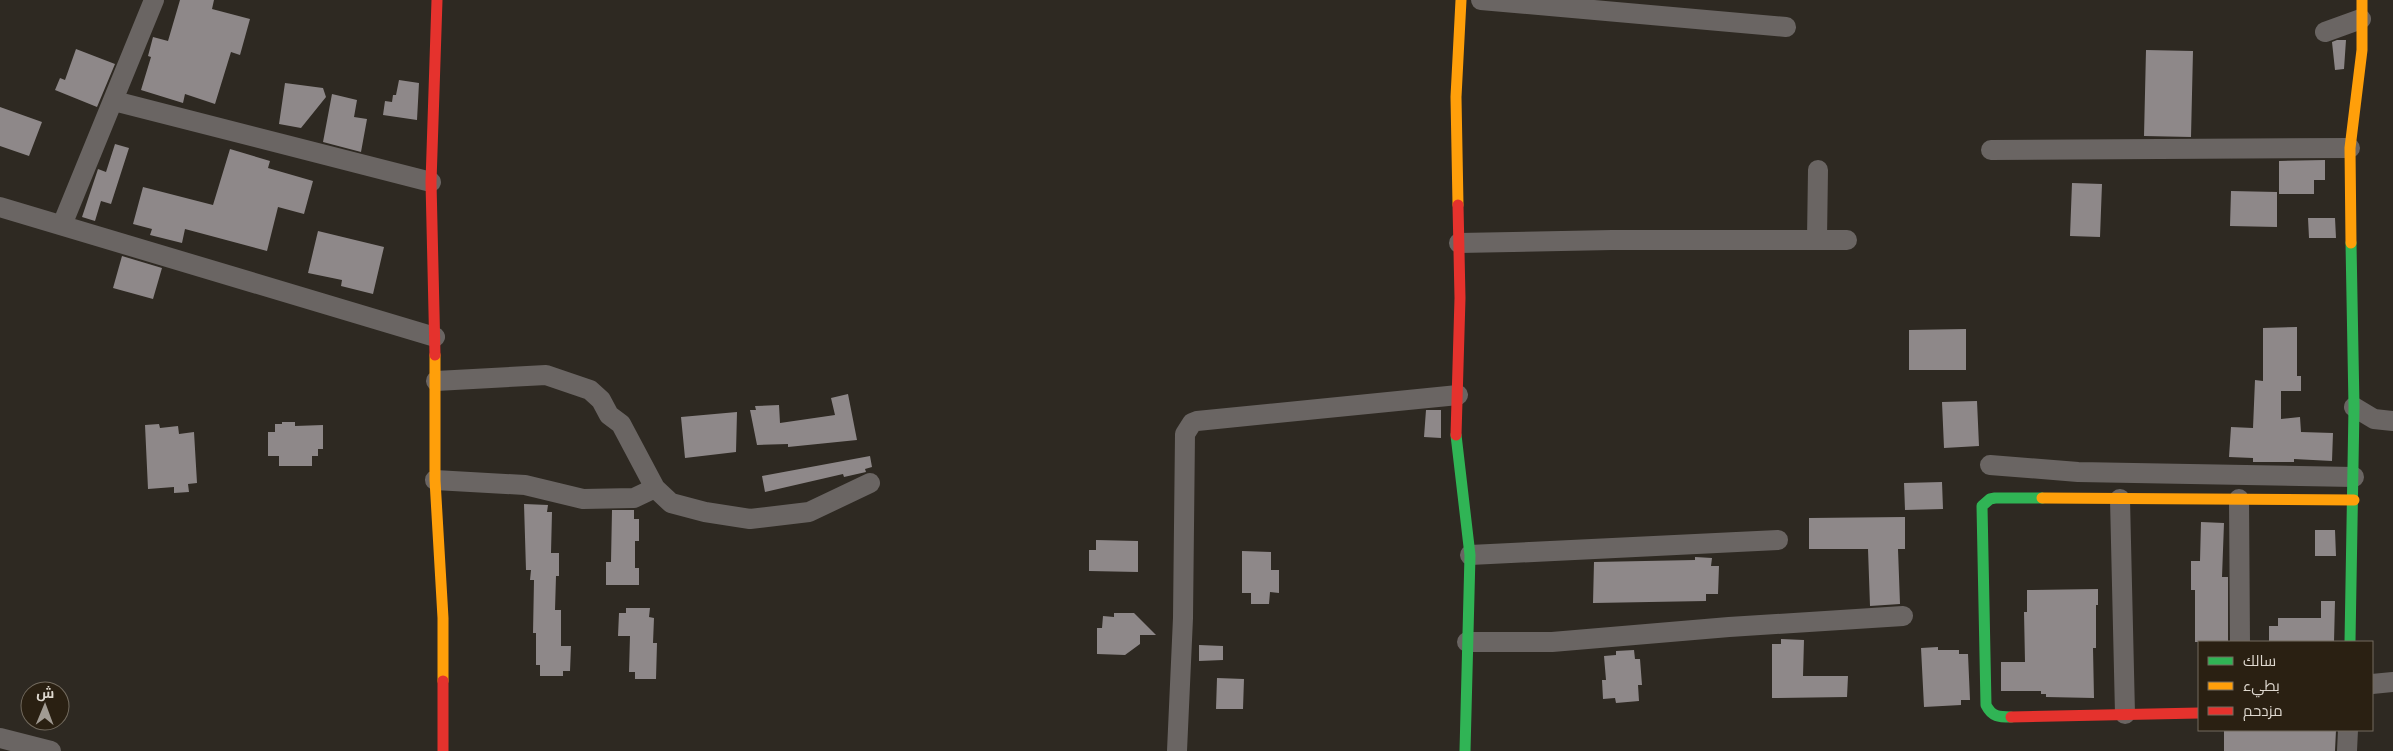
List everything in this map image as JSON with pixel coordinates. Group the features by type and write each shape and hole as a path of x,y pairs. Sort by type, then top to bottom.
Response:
{"street":[{"path":"62,225 154,0"},
{"path":"437,0 431,182 436,381 436,480 443,618 443,751"},
{"path":"1461,0 1456,98 1459,243 1456,433 1470,554 1465,751"},
{"path":"1481,0 1786,27"},
{"path":"2325,32 2362,9"},
{"path":"2350,641 2354,500 2354,407 2350,148 2362,50 2362,9"},
{"path":"114,101 431,182"},
{"path":"1991,150 2350,148"},
{"path":"1817,239 1818,170"},
{"path":"0,207 435,337"},
{"path":"1459,243 1847,240"},
{"path":"436,381 546,375 590,390 601,400 609,415 622,424 655,488 672,503 734,518 750,519 809,512 870,484"},
{"path":"1177,751 1183,618 1183,478 1185,434 1188,427 1197,420 1458,395"},
{"path":"2354,407 2374,419 2393,421"},
{"path":"1990,465 2078,472 2354,477"},
{"path":"436,480 525,486 583,498 634,498 655,488"},
{"path":"2198,713 1998,717 1990,713 1986,705 1982,506 1990,499 1995,498 2354,500"},
{"path":"2120,499 2125,714"},
{"path":"2239,499 2240,641"},
{"path":"1470,554 1778,540"},
{"path":"1467,642 1552,642 1729,626 1903,616"},
{"path":"2373,684 2393,682"},
{"path":"2347,751 2348,731"},
{"path":"0,738 51,751"}],"building":[{"path":"180,0 214,0 212,9 250,19 240,55 231,52 215,104 185,94 183,103 141,90 151,57 148,56 153,37 168,41"},
{"path":"2346,40 2344,69 2335,70 2332,42"},
{"path":"76,49 115,64 97,107 55,90 60,78 65,80"},
{"path":"2146,50 2193,51 2191,137 2144,136"},
{"path":"399,80 419,83 417,120 383,115 385,101 392,102 393,95 396,95"},
{"path":"285,83 323,88 326,97 301,128 279,124"},
{"path":"332,94 357,100 354,117 367,119 361,152 323,142"},
{"path":"0,107 42,122 29,156 0,146"},
{"path":"115,144 129,148 111,204 101,201 95,221 82,217 98,169 106,172"},
{"path":"230,149 270,161 268,168 313,181 304,214 278,207 267,251 185,229 182,243 150,235 152,229 133,224 143,187 213,205"},
{"path":"2325,160 2325,180 2314,180 2314,194 2279,194 2279,161"},
{"path":"2072,183 2102,184 2100,237 2070,236"},
{"path":"2231,191 2277,192 2277,227 2230,226"},
{"path":"2308,218 2335,218 2336,238 2309,238"},
{"path":"318,231 384,247 373,294 341,286 342,280 308,273"},
{"path":"122,256 162,268 153,299 113,288"},
{"path":"2297,327 2297,376 2301,376 2301,391 2281,391 2281,419 2300,417 2301,432 2333,433 2332,461 2294,459 2294,462 2253,462 2253,458 2229,457 2231,427 2253,428 2255,380 2263,381 2263,328"},
{"path":"1966,329 1966,370 1909,370 1909,330"},
{"path":"848,394 857,440 788,447 788,444 757,445 750,410 756,410 755,406 779,405 780,423 835,415 831,398"},
{"path":"1977,401 1979,446 1944,448 1942,402"},
{"path":"1426,410 1441,410 1441,438 1424,437"},
{"path":"737,412 736,452 685,458 681,417"},
{"path":"282,422 295,422 295,426 323,425 323,449 318,449 318,456 312,456 312,466 279,466 279,456 268,456 268,432 275,432 275,424 282,424"},
{"path":"159,424 160,428 178,426 179,434 194,432 197,483 188,484 189,492 174,493 174,487 148,489 145,425"},
{"path":"870,456 872,467 865,469 866,472 844,477 843,474 765,492 762,476"},
{"path":"1942,482 1943,509 1905,510 1904,483"},
{"path":"524,504 548,505 547,512 552,512 551,553 559,553 559,576 556,576 555,610 561,610 561,646 571,646 570,671 563,671 563,676 540,676 540,665 536,665 536,633 533,633 534,580 530,580 531,570 526,570"},
{"path":"612,510 634,510 634,519 639,519 639,541 635,541 635,568 639,568 639,585 606,585 606,562 611,562"},
{"path":"1905,517 1905,549 1898,549 1900,604 1870,606 1868,549 1809,549 1809,518"},
{"path":"2201,522 2224,523 2222,577 2228,577 2228,641 2195,642 2195,590 2191,590 2191,561 2200,561"},
{"path":"2315,530 2335,530 2336,556 2315,556"},
{"path":"1096,540 1138,541 1138,572 1089,571 1089,550 1096,550"},
{"path":"1242,551 1271,552 1271,570 1279,570 1279,593 1270,592 1269,604 1251,604 1251,593 1242,593"},
{"path":"1695,557 1712,558 1711,566 1719,566 1718,594 1706,594 1706,601 1593,603 1594,562 1695,560"},
{"path":"2098,589 2096,648 2093,648 2094,698 2046,697 2046,694 2041,694 2041,691 2001,691 2001,662 2025,662 2024,612 2027,612 2027,590"},
{"path":"2321,601 2335,601 2334,641 2269,641 2269,626 2278,626 2278,618 2321,618"},
{"path":"626,608 650,608 649,617 654,618 653,643 657,643 656,679 635,679 635,672 629,672 630,636 618,636 619,613 626,613"},
{"path":"1114,613 1134,613 1156,635 1140,635 1140,644 1125,655 1097,654 1097,628 1102,628 1103,616 1114,617"},
{"path":"1781,639 1804,640 1803,676 1848,676 1847,697 1772,698 1772,644 1781,644"},
{"path":"1199,645 1223,646 1223,660 1199,661"},
{"path":"1938,647 1938,650 1959,650 1959,654 1968,654 1970,700 1961,700 1961,705 1924,707 1921,648"},
{"path":"1634,650 1635,659 1640,659 1642,685 1638,685 1639,701 1616,703 1615,698 1603,699 1602,680 1606,680 1604,656 1616,655 1616,651"},
{"path":"1217,678 1244,679 1243,709 1216,709"},
{"path":"2224,731 2336,731 2335,751 2224,751"}],"traffic: fast":[{"path":"2350,641 2354,407 2351,243"},
{"path":"1456,435 1470,555 1465,751"},
{"path":"2011,717 1996,716 1986,705 1982,506 1990,499 1995,498 2042,498"}],"traffic: slow":[{"path":"1458,205 1456,97 1461,0"},
{"path":"2351,243 2350,148 2362,50 2362,0"},
{"path":"435,355 435,480 443,618 443,681"},
{"path":"2042,498 2354,500"}],"traffic: jam":[{"path":"435,355 431,182 437,0"},
{"path":"1456,435 1460,298 1458,205"},
{"path":"443,681 443,751"},
{"path":"2011,717 2198,713"}]}
